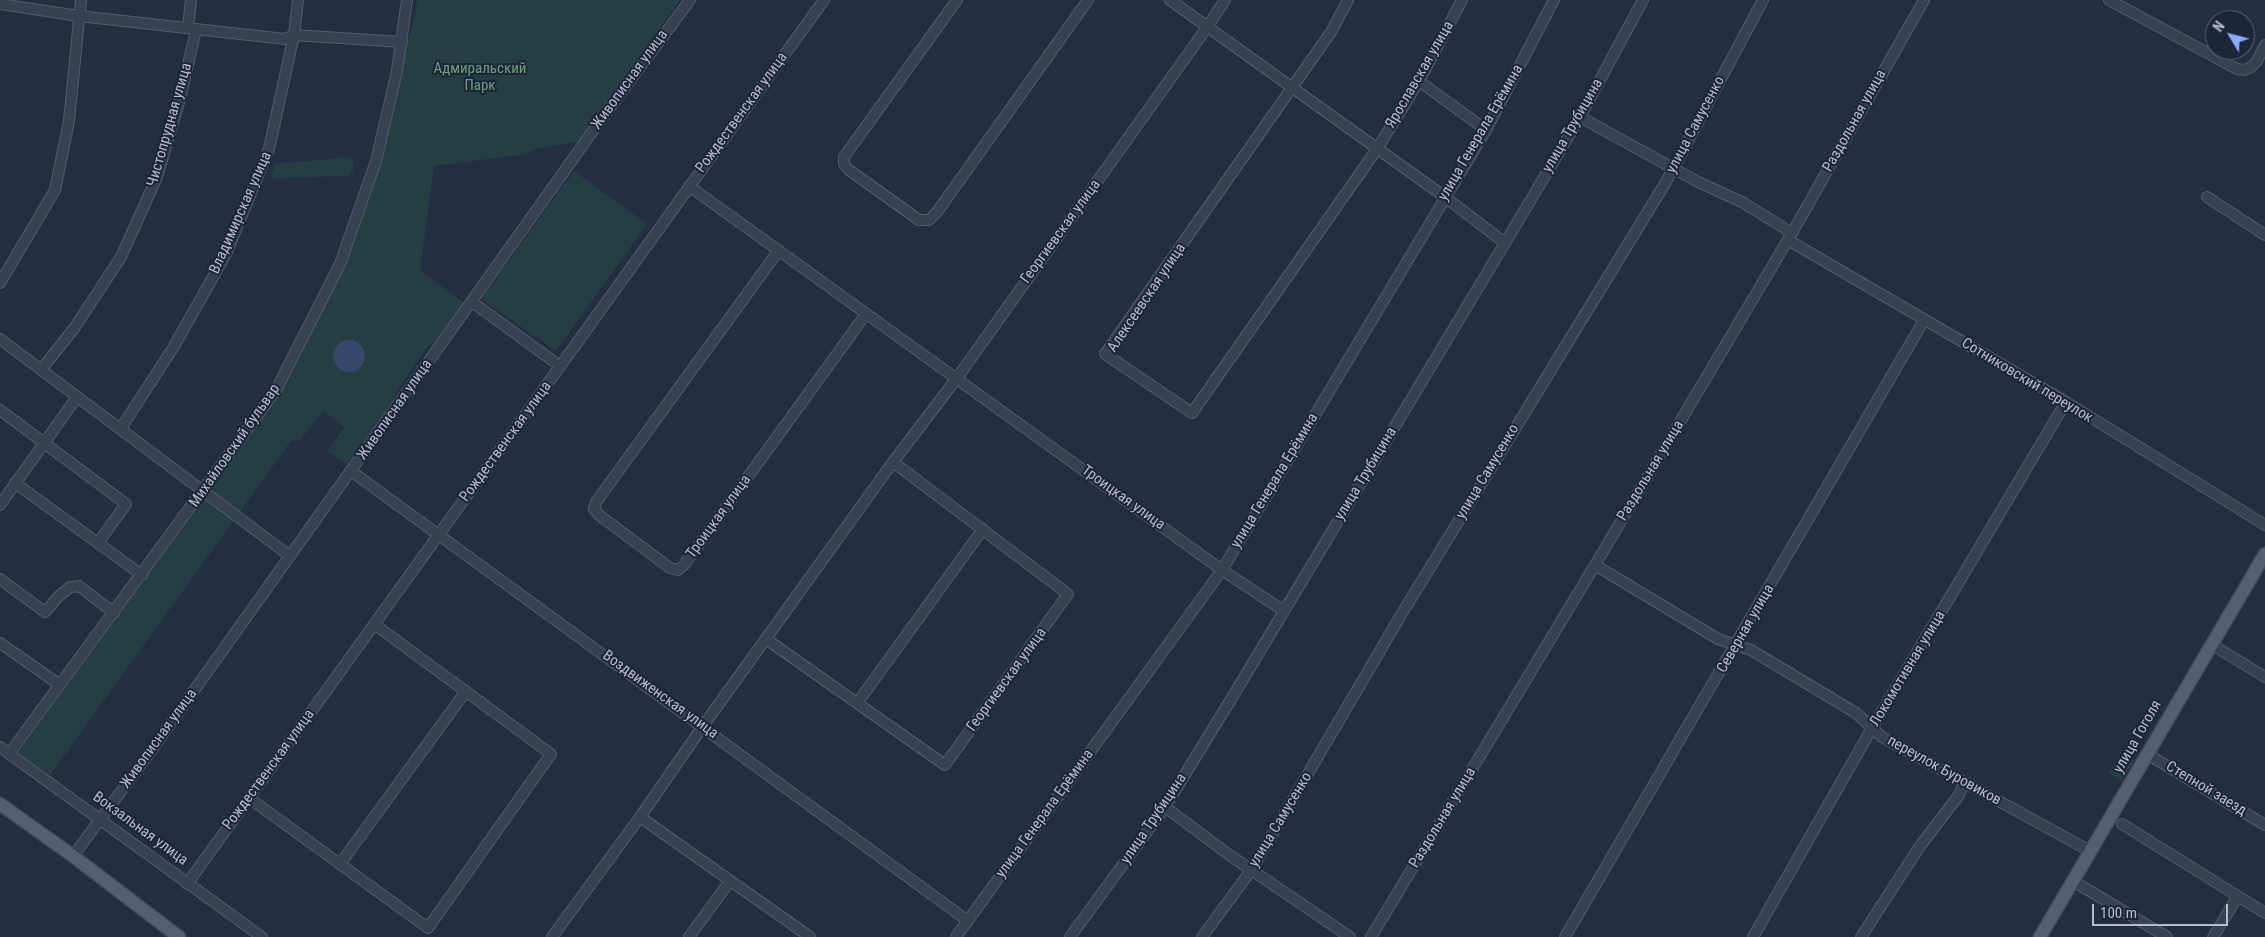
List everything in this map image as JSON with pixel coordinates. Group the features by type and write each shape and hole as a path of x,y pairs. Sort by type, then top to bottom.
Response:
{"main road":[{"name":"улица Гоголя","path":"2040,937 2265,554"},
{"path":"0,804 73,856 179,937"}],"street":[{"path":"0,283 54,190 69,121 81,0"},
{"name":"Чистопрудная улица","path":"41,370 75,327 121,256 157,177 180,99 192,29 191,0"},
{"name":"Владимирская улица","path":"121,428 173,348 226,254 269,149 294,35 298,0"},
{"name":"Михайловский бульвар","path":"9,754 276,390 340,264 376,161 402,42 407,0"},
{"name":"Живописная улица","path":"73,856 352,471 594,130 690,0"},
{"name":"Рождественская улица","path":"187,884 824,0"},
{"path":"957,0 844,157 844,164 849,170 919,220 929,220 937,212 1088,0"},
{"path":"1170,0 1445,197 1505,243"},
{"name":"Георгиевская улица","path":"552,937 640,818 703,726 893,462 957,378 1225,0"},
{"path":"1292,89 1331,32 1348,0"},
{"name":"Ярославская улица","path":"1377,149 1419,81 1462,0"},
{"name":"улица Генерала Ерёмина","path":"956,937 1222,570 1486,130 1554,0"},
{"name":"улица Трубицина","path":"1070,937 1165,807 1580,117 1644,0"},
{"name":"улица Самусенко","path":"1202,937 1252,869 1401,615 1673,168 1763,0"},
{"name":"Раздольная улица","path":"1371,937 1790,237 1924,0"},
{"path":"2109,0 2237,69 2245,70 2251,67 2257,61 2265,45"},
{"path":"0,4 79,16 285,39 294,35 402,42"},
{"path":"1419,81 1486,130"},
{"name":"Алексеевская улица","path":"1292,89 1105,354 1192,414 1377,149"},
{"name":"Сотниковский переулок","path":"1580,117 1698,182 1742,202 1790,237 1924,320 2066,402 2265,525"},
{"name":"Троицкая улица","path":"689,186 1222,570 1284,612"},
{"path":"2207,197 2265,235"},
{"name":"Троицкая улица","path":"779,250 596,502 594,509 606,521 670,568 678,570 684,565 866,314"},
{"path":"472,302 553,361"},
{"name":"Северная улица","path":"1565,937 1924,320"},
{"path":"0,340 121,428 202,492 290,556"},
{"path":"0,505 77,397"},
{"name":"Локомотивная улица","path":"1753,937 1872,728 2066,402"},
{"path":"0,410 126,504 98,542"},
{"name":"Георгиевская улица","path":"766,639 945,765 1057,610 1068,594 893,462"},
{"name":"Воздвиженская улица","path":"352,471 968,921"},
{"path":"15,483 142,575"},
{"path":"858,702 983,529"},
{"name":"переулок Буровиков","path":"1595,565 1718,639 1751,650 1856,714 1882,738 2090,851"},
{"path":"0,579 45,612 70,587 79,586 114,613"},
{"path":"249,798 428,928 551,754 374,624"},
{"path":"0,643 60,685"},
{"path":"2212,644 2265,677"},
{"path":"340,864 466,691"},
{"name":"Вокзальная улица","path":"0,747 262,937"},
{"name":"Степной заезд","path":"2147,754 2265,825"},
{"path":"1862,937 1920,846 1959,795 1965,782"},
{"path":"1165,807 1350,937"},
{"path":"640,818 810,937"},
{"path":"2122,824 2265,913"},
{"path":"2073,880 2167,937"},
{"path":"689,937 730,881"},
{"path":"2213,937 2238,896"}],"green space":[{"name":"Адмиральский Парк","path":"417,0 680,0 581,141 536,149 527,154 434,166 420,270 463,302 463,305 437,341 427,347 396,392 392,403 347,464 327,451 345,427 323,411 300,440 291,441 50,775 18,753 278,395 374,175 415,15"},
{"path":"353,157 353,171 348,176 271,178 275,164"},
{"path":"574,171 647,224 556,351 481,299"},
{"path":"2120,754 2134,761 2122,781 2109,773"}],"water":[{"path":"349,340 355,341 360,345 364,350 364,362 360,367 355,371 349,372 343,371 338,367 334,362 333,356 334,350 338,345 343,341"}]}
